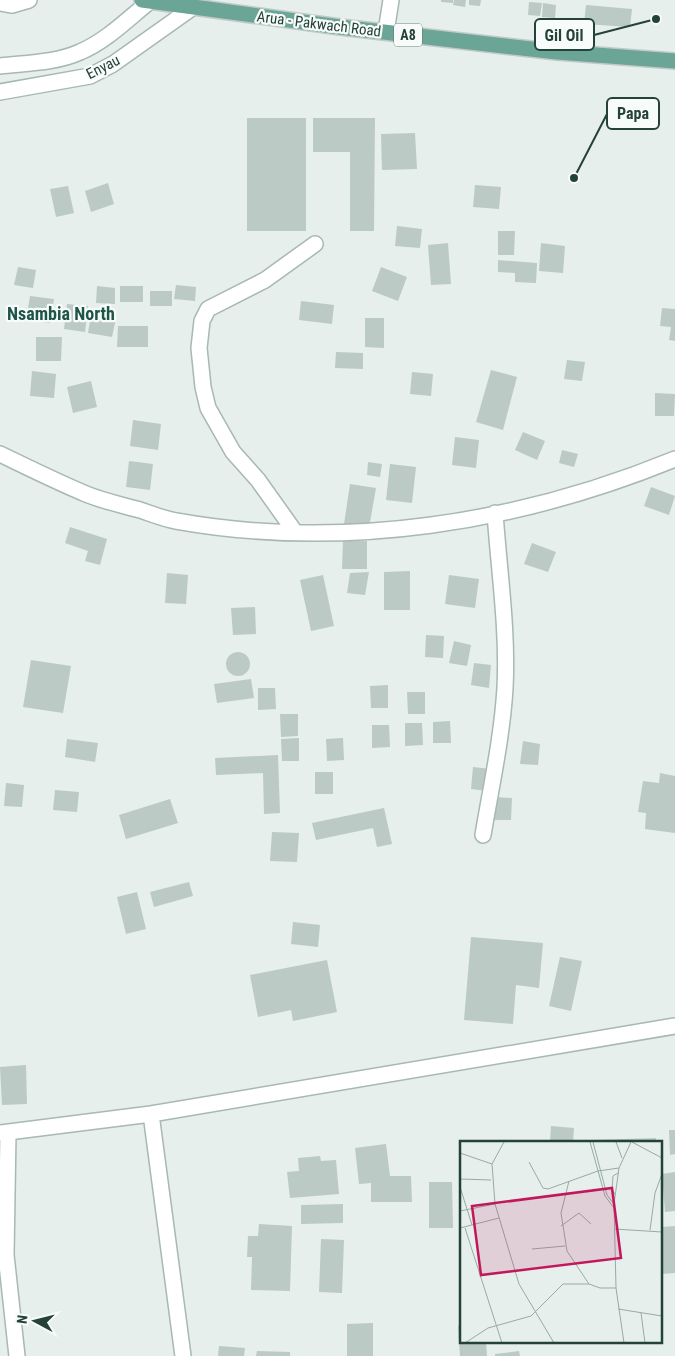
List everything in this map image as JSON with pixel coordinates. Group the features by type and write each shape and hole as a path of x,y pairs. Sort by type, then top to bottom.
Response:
{"main road":[{"name":"Arua - Pakwach Road","path":"146,1 557,52 675,61"}],"street":[{"path":"0,3 12,5 28,0"},
{"path":"386,32 391,0"},
{"name":"Enyau","path":"0,66 58,60 80,53 99,42 146,1"},
{"name":"Enyau","path":"0,92 90,76 114,64 192,8"},
{"path":"295,532 258,480 233,452 208,408 203,387 199,348 202,321 208,309 220,301 265,280 315,244"},
{"path":"0,454 87,494 175,521 295,532 428,527 545,503 620,480 675,459"},
{"path":"483,835 499,743 505,688 504,628 494,514"},
{"path":"16,1356 6,1255 4,1133 151,1114 675,1026"},
{"path":"151,1114 184,1356"}],"building":[{"path":"441,0 453,0 453,3 441,2"},
{"path":"454,0 466,0 465,7 453,5"},
{"path":"469,0 481,0 480,6 469,5"},
{"path":"529,2 542,3 540,16 528,15"},
{"path":"543,3 556,5 555,18 542,17"},
{"path":"586,5 632,9 630,27 584,24"},
{"path":"247,118 306,118 306,231 247,231"},
{"path":"313,118 375,118 374,231 350,231 350,152 313,152"},
{"path":"415,133 417,169 382,170 381,134"},
{"path":"108,183 114,204 91,212 85,191"},
{"path":"475,185 501,187 499,209 473,207"},
{"path":"68,186 74,213 56,217 50,189"},
{"path":"397,226 422,229 420,248 395,246"},
{"path":"498,231 515,231 514,255 498,255"},
{"path":"448,243 451,284 431,285 428,245"},
{"path":"541,243 565,246 563,273 539,271"},
{"path":"498,260 537,263 536,283 515,282 515,273 498,272"},
{"path":"18,267 36,270 33,288 14,285"},
{"path":"381,267 407,277 398,301 372,291"},
{"path":"176,285 196,287 195,301 174,299"},
{"path":"97,286 115,288 115,304 96,303"},
{"path":"120,286 143,286 143,302 120,302"},
{"path":"150,291 172,291 172,306 150,306"},
{"path":"30,296 54,299 50,323 26,320"},
{"path":"301,301 334,305 332,324 299,320"},
{"path":"67,304 88,306 85,332 64,329"},
{"path":"662,308 675,309 675,341 669,340 671,327 660,326"},
{"path":"91,314 116,318 112,337 88,333"},
{"path":"365,318 384,318 384,348 365,347"},
{"path":"118,326 148,326 148,347 117,347"},
{"path":"36,337 62,337 61,361 36,361"},
{"path":"336,352 363,353 363,369 335,368"},
{"path":"567,360 585,362 582,381 564,379"},
{"path":"491,370 517,377 503,430 476,422"},
{"path":"32,371 56,374 54,398 30,396"},
{"path":"412,372 433,374 431,396 410,394"},
{"path":"91,381 97,407 73,413 67,387"},
{"path":"655,393 675,394 674,416 655,416"},
{"path":"133,420 161,424 158,450 130,446"},
{"path":"523,432 545,441 537,460 515,450"},
{"path":"455,437 479,440 476,468 452,465"},
{"path":"562,450 578,454 574,467 559,463"},
{"path":"129,461 153,464 150,490 126,487"},
{"path":"368,462 382,464 380,477 367,475"},
{"path":"390,464 416,467 412,503 386,500"},
{"path":"350,484 376,488 369,528 344,524"},
{"path":"651,487 675,496 669,515 644,506"},
{"path":"70,527 107,539 100,565 85,561 88,551 65,543"},
{"path":"343,540 367,541 367,569 342,569"},
{"path":"532,543 556,552 548,572 524,564"},
{"path":"410,571 410,610 384,610 384,572"},
{"path":"369,572 365,595 347,593 350,573"},
{"path":"167,573 188,575 186,604 165,603"},
{"path":"323,575 334,626 311,631 300,580"},
{"path":"449,575 479,579 475,608 445,604"},
{"path":"255,607 256,634 233,635 231,608"},
{"path":"426,635 444,636 443,658 425,657"},
{"path":"454,641 471,645 467,666 449,663"},
{"path":"238,652 247,655 250,664 247,673 238,676 229,673 226,664 229,655"},
{"path":"31,660 71,666 63,713 23,707"},
{"path":"474,663 491,665 489,688 471,685"},
{"path":"251,679 254,698 217,703 214,684"},
{"path":"388,685 388,708 371,708 370,686"},
{"path":"258,688 275,688 276,709 258,710"},
{"path":"407,692 425,692 425,714 408,714"},
{"path":"280,714 298,714 298,736 281,737"},
{"path":"450,721 451,743 433,743 433,722"},
{"path":"405,723 422,723 423,745 405,746"},
{"path":"372,725 389,725 390,747 372,748"},
{"path":"299,738 299,761 282,761 281,739"},
{"path":"343,738 344,760 327,761 326,739"},
{"path":"67,739 98,743 95,762 65,757"},
{"path":"523,741 540,744 538,765 520,764"},
{"path":"278,755 280,813 264,814 263,773 216,775 215,758"},
{"path":"473,767 491,769 488,791 471,789"},
{"path":"315,772 333,772 333,794 315,794"},
{"path":"660,773 675,776 675,833 645,829 646,813 638,812 643,781 659,783"},
{"path":"6,783 24,785 22,807 4,806"},
{"path":"55,790 79,792 77,812 53,810"},
{"path":"495,797 512,798 511,820 494,820"},
{"path":"170,799 178,823 126,839 119,815"},
{"path":"384,808 392,844 377,847 373,828 316,840 312,823"},
{"path":"272,832 299,833 297,862 270,861"},
{"path":"189,882 193,896 154,907 150,892"},
{"path":"137,892 146,929 126,934 117,897"},
{"path":"293,922 320,925 318,947 291,944"},
{"path":"471,937 543,943 539,988 516,985 513,1024 464,1020"},
{"path":"560,957 582,961 571,1011 549,1006"},
{"path":"327,960 337,1012 293,1021 291,1010 258,1017 250,975"},
{"path":"26,1065 27,1104 2,1105 0,1067"},
{"path":"551,1126 574,1128 573,1141 550,1141"},
{"path":"669,1130 675,1130 675,1154 670,1155"},
{"path":"656,1138 656,1141 592,1140"},
{"path":"386,1144 390,1176 411,1176 412,1202 371,1202 371,1183 359,1184 355,1148"},
{"path":"320,1156 321,1161 336,1160 339,1194 290,1198 287,1172 299,1171 298,1158"},
{"path":"675,1172 675,1211 665,1212 662,1174"},
{"path":"429,1182 452,1182 453,1228 429,1228"},
{"path":"343,1204 343,1223 301,1224 301,1205"},
{"path":"259,1224 292,1226 290,1291 251,1290 252,1257 247,1257 248,1236 258,1236"},
{"path":"675,1226 675,1273 662,1274 662,1227"},
{"path":"321,1239 344,1240 342,1293 319,1292"},
{"path":"373,1323 373,1356 347,1356 347,1324"},
{"path":"458,1326 460,1326 460,1344 486,1344 487,1356 460,1356"},
{"path":"219,1346 245,1348 244,1356 218,1356"},
{"path":"257,1351 290,1352 290,1356 256,1356"},
{"path":"519,1351 520,1356 495,1356 495,1354"}],"place":[{"name":"Gil Oil","path":"656,19"},
{"name":"Papa","path":"574,178"}],"district":[{"name":"Nsambia North","path":"61,313"}]}
